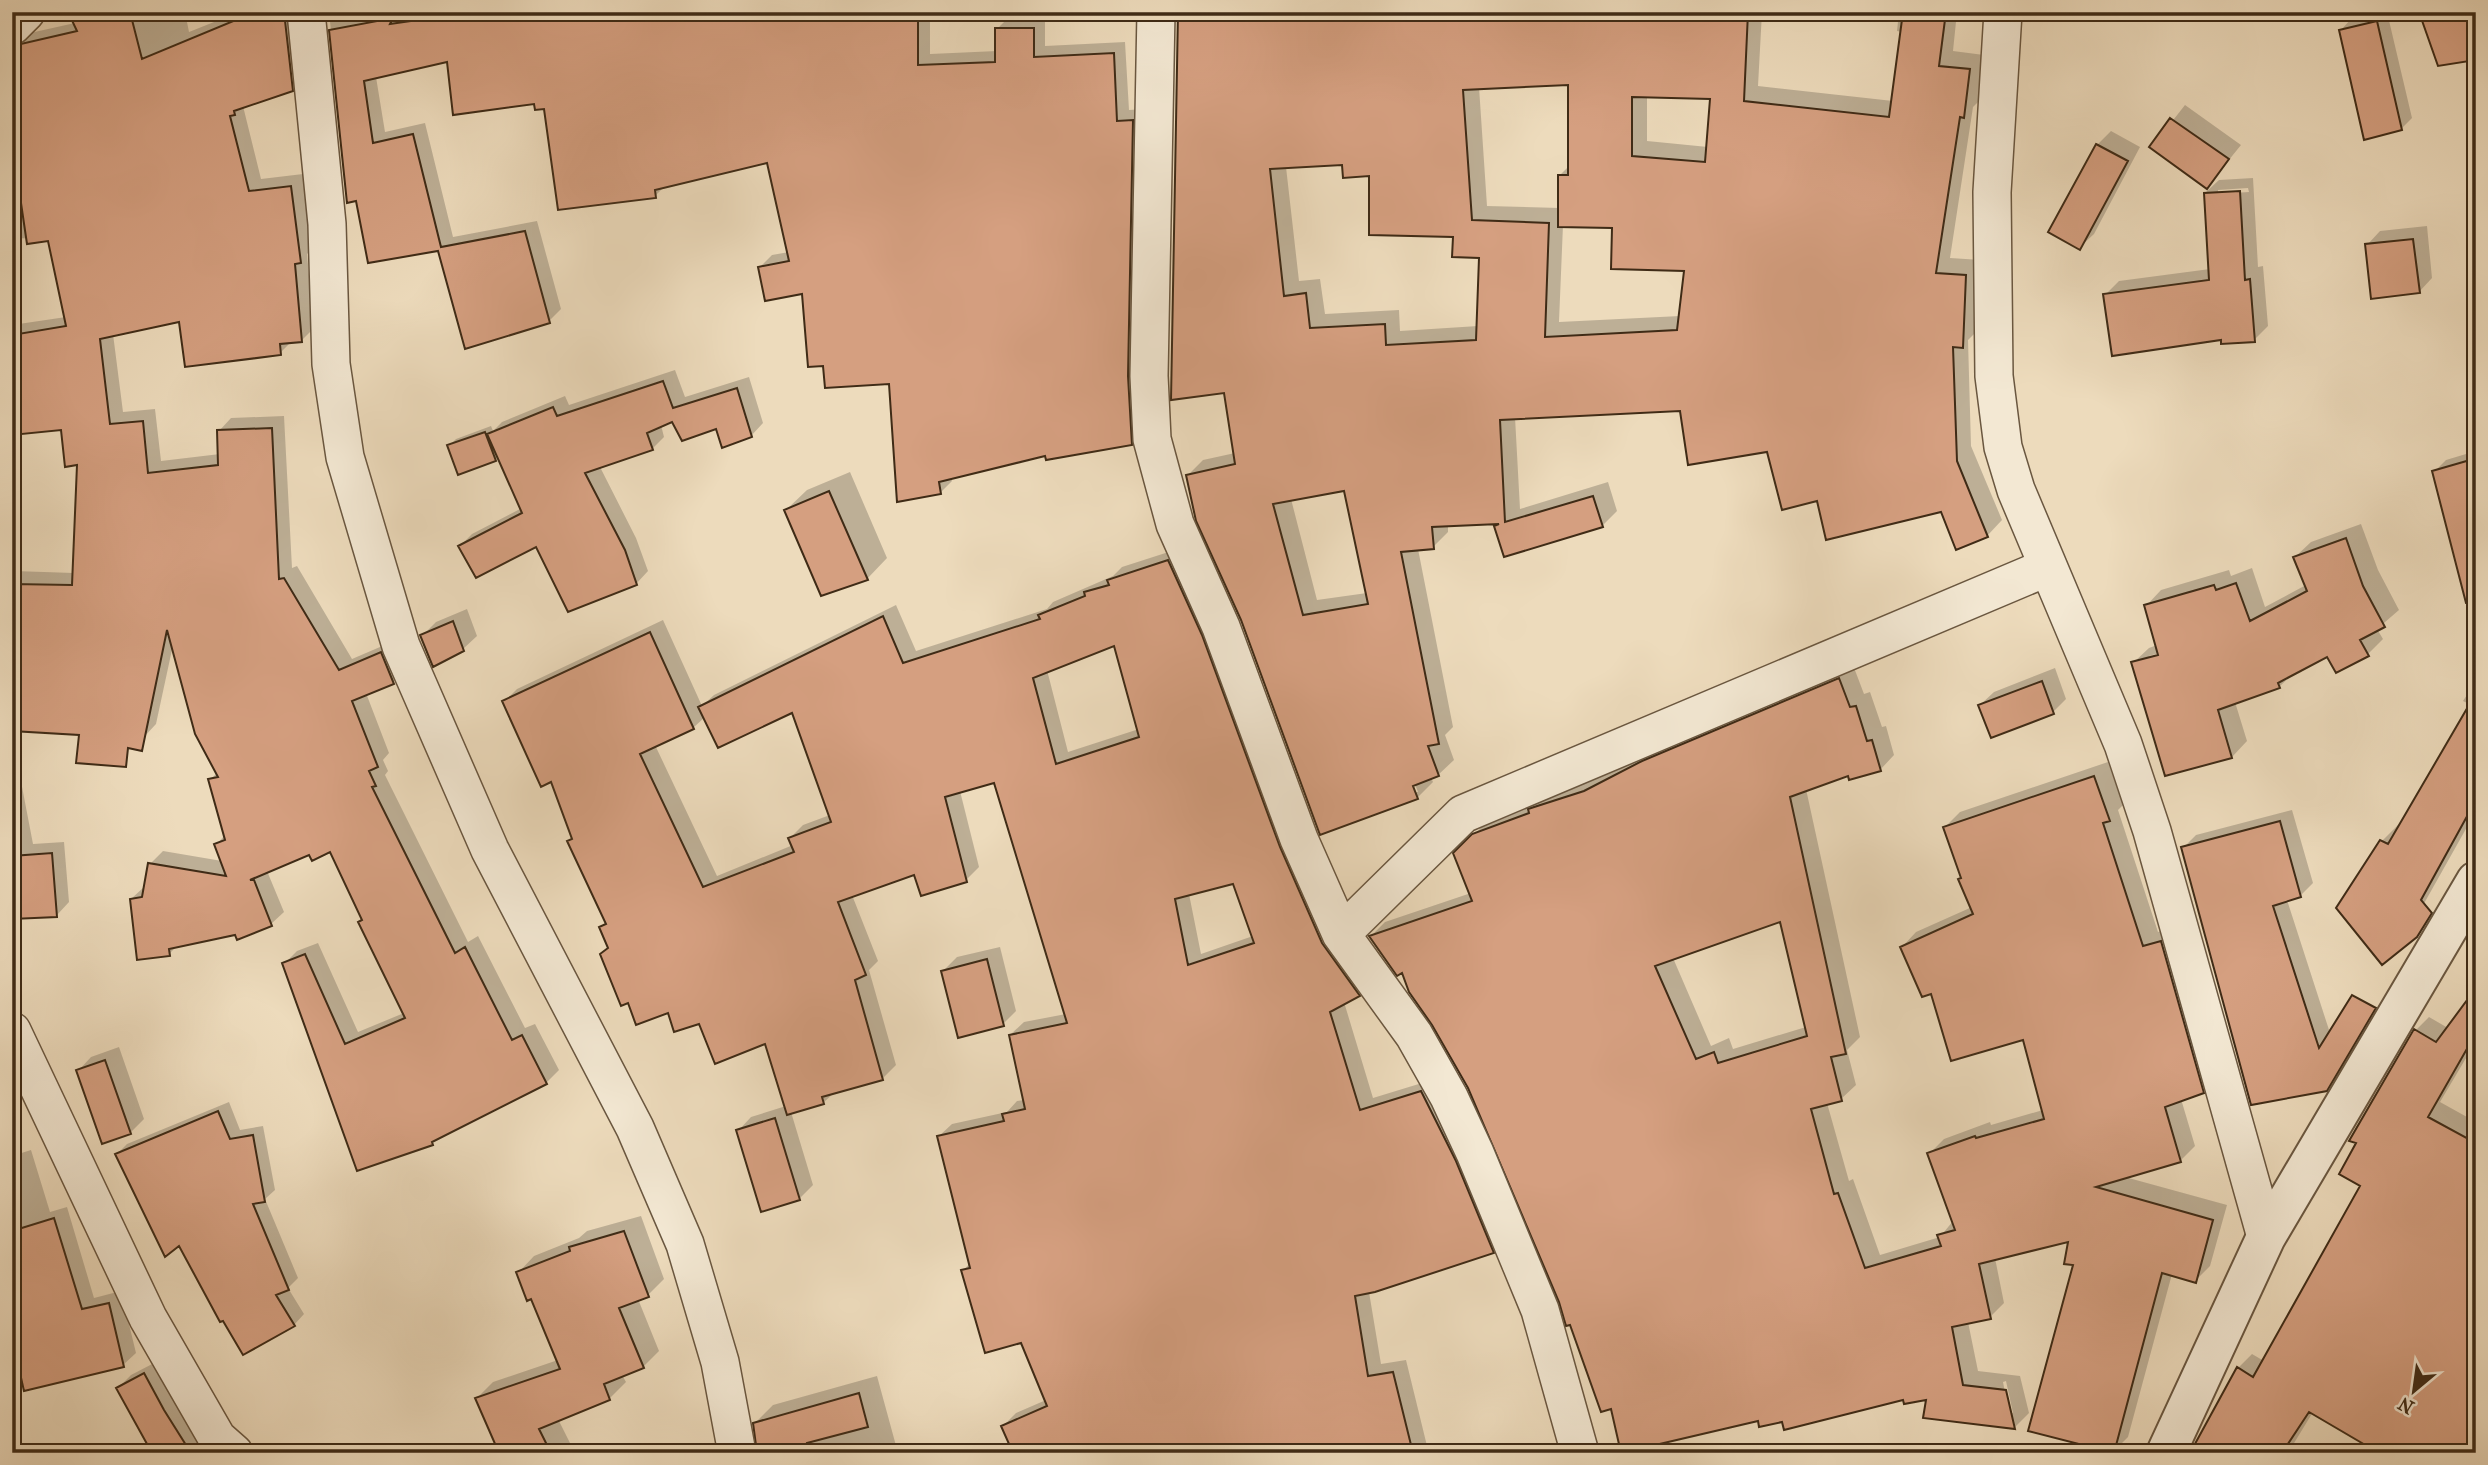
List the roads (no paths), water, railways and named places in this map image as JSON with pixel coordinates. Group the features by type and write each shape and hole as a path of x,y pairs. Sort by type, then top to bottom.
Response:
{"street":[{"path":"12,26 26,12"},
{"path":"306,12 327,224 331,364 345,457 401,646 490,850 635,1128 685,1244 720,1362 737,1453"},
{"path":"1156,12 1149,376 1152,439 1175,524 1221,627 1299,839 1341,934 1414,1035 1449,1097 1475,1153 1539,1310 1580,1453"},
{"path":"2003,12 1992,192 1994,376 2003,447 2048,567 2123,744 2152,831 2266,1237"},
{"path":"1341,934 1463,814 2048,567"},
{"path":"2166,1453 2266,1237 2476,881"},
{"path":"12,1031 148,1318 217,1438 234,1453"}]}
